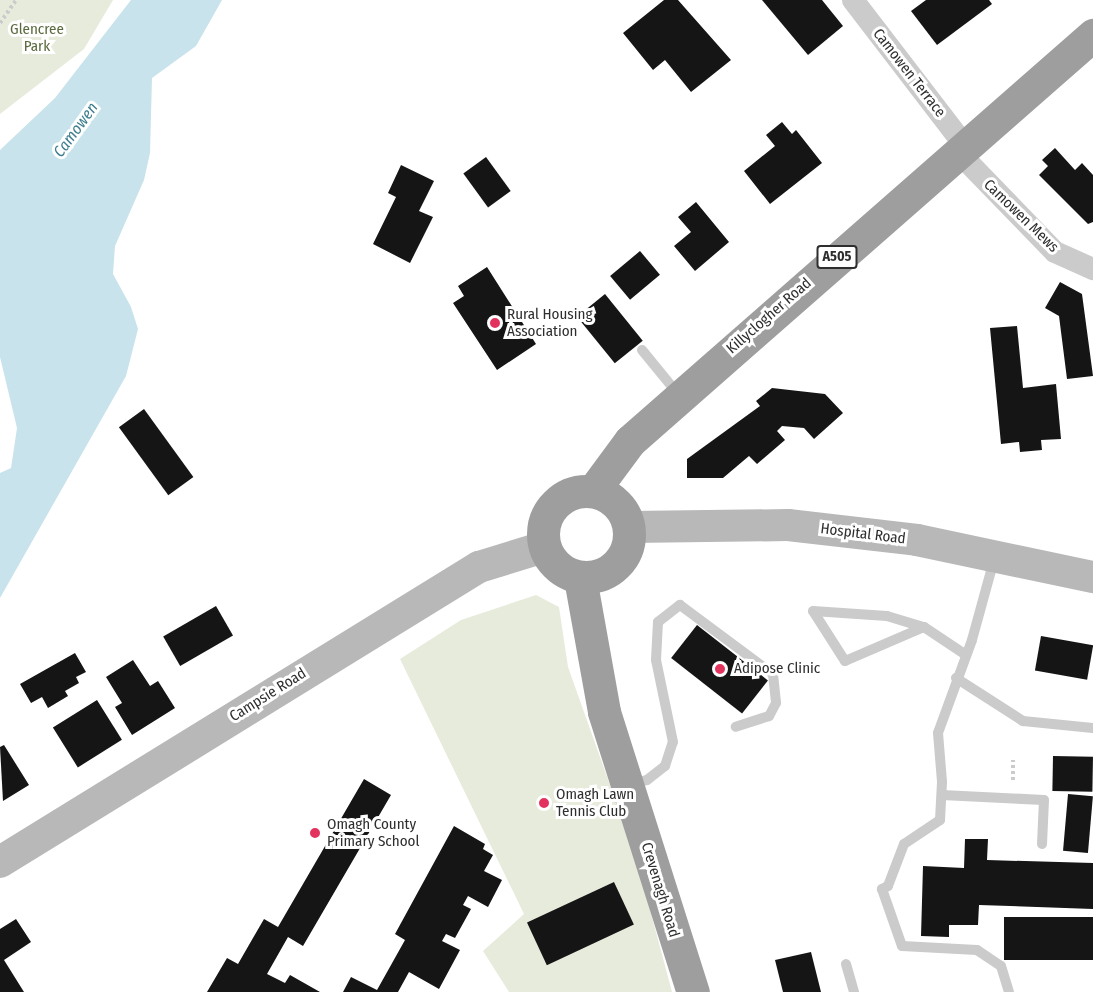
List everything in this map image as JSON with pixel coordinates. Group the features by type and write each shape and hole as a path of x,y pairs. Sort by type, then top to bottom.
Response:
{"highway":[{"name":"Killyclogher Road","path":"593,491 630,441 1093,35"},
{"path":"593,491 617,503 630,527 624,556 614,569 598,576 580,578 566,573 551,560 544,547 543,530 555,503 574,492 593,491"},
{"name":"Crevenagh Road","path":"580,578 604,712 693,992"}],"main road":[{"name":"Hospital Road","path":"630,527 788,525 917,540 1093,577"},
{"name":"Campsie Road","path":"0,862 480,567 544,547"}],"street":[{"name":"Camowen Terrace","path":"853,0 961,149"},
{"name":"Camowen Mews","path":"961,149 1055,252 1093,269"}],"lane":[{"path":"642,350 680,396"},
{"path":"995,556 966,655 938,733 942,795 940,820 904,844 888,886 882,889 902,946 977,950 1000,966 1009,992"},
{"path":"627,785 647,780 665,766 673,742 656,660 658,622 680,605 774,674 776,704 769,716 736,727"},
{"path":"924,627 845,661 813,611 887,616 924,627 966,655"},
{"path":"956,678 1023,721 1093,728"},
{"path":"942,795 1044,800 1042,844"},
{"path":"846,963 854,992"}],"path":[{"path":"0,23 16,0"}],"green space":[{"name":"Glencree Park","path":"0,0 113,0 84,49 0,114"},
{"name":"Omagh Lawn Tennis Club","path":"536,595 559,607 568,667 637,861 672,992 509,992 483,951 524,914 400,659 461,620"}],"water":[{"name":"Camowen","path":"131,0 222,0 196,46 152,78 150,153 144,180 115,246 113,274 131,307 138,329 126,376 0,598 0,473 11,468 17,428 0,357 0,150 55,98"}],"building":[{"path":"664,0 678,0 731,60 691,92 665,60 653,70 623,33"},
{"path":"762,0 822,0 843,26 808,55"},
{"path":"926,0 989,0 992,4 937,45 911,11"},
{"path":"782,122 792,134 796,130 822,163 770,204 744,171 775,146 766,135"},
{"path":"1055,148 1075,170 1082,163 1093,175 1093,222 1088,224 1039,175 1048,166 1042,160"},
{"path":"486,157 511,191 488,207 463,173"},
{"path":"401,165 434,181 419,211 433,217 410,263 373,244 396,197 388,193"},
{"path":"696,202 729,242 695,271 674,246 691,232 678,217"},
{"path":"640,251 660,275 630,300 610,276"},
{"name":"Rural Housing Association","path":"487,267 536,344 497,370 453,303 464,296 458,286"},
{"path":"1060,282 1082,294 1093,376 1067,379 1059,316 1045,308"},
{"path":"605,294 643,341 615,363 577,317"},
{"path":"1017,326 1023,388 1056,384 1061,439 1041,440 1042,450 1020,452 1019,442 1001,444 990,328"},
{"path":"772,388 825,394 843,413 814,439 804,428 782,426 777,431 785,440 757,464 749,456 723,478 687,478 687,459 760,406 756,401"},
{"path":"144,409 193,477 168,495 119,427"},
{"path":"216,606 233,635 180,666 163,636"},
{"name":"Adipose Clinic","path":"697,625 768,680 742,714 671,658"},
{"path":"1041,636 1093,645 1087,680 1035,670"},
{"path":"75,653 86,672 76,677 79,683 65,691 68,696 48,708 42,697 31,703 20,684"},
{"path":"133,660 150,686 158,681 175,708 132,735 115,707 122,703 106,677"},
{"path":"97,700 122,740 78,767 53,728"},
{"path":"4,745 29,785 3,801 0,747"},
{"path":"1053,756 1093,757 1092,792 1052,791"},
{"path":"364,779 391,795 303,946 288,937 267,974 285,983 290,975 320,992 207,992 227,958 238,964 264,919 278,927"},
{"path":"1068,794 1093,796 1088,853 1063,851"},
{"path":"454,826 485,844 483,849 493,855 484,871 502,880 488,907 468,896 463,905 471,909 455,938 446,934 442,941 460,950 439,989 409,972 398,992 343,992 351,977 377,990 405,940 395,934"},
{"path":"965,839 988,839 987,860 1093,863 1093,909 979,905 978,925 949,925 949,937 921,936 923,866 964,868"},
{"path":"614,882 634,925 547,965 527,923"},
{"path":"1004,917 1093,917 1093,960 1004,960"},
{"path":"16,919 31,942 4,960 24,992 0,992 0,929"},
{"path":"811,952 821,992 783,992 775,960"}],"place":[{"name":"Rural Housing Association","path":"495,323"},
{"name":"Adipose Clinic","path":"720,669"},
{"name":"Omagh Lawn Tennis Club","path":"544,803"},
{"name":"Omagh County Primary School","path":"315,833"}]}
